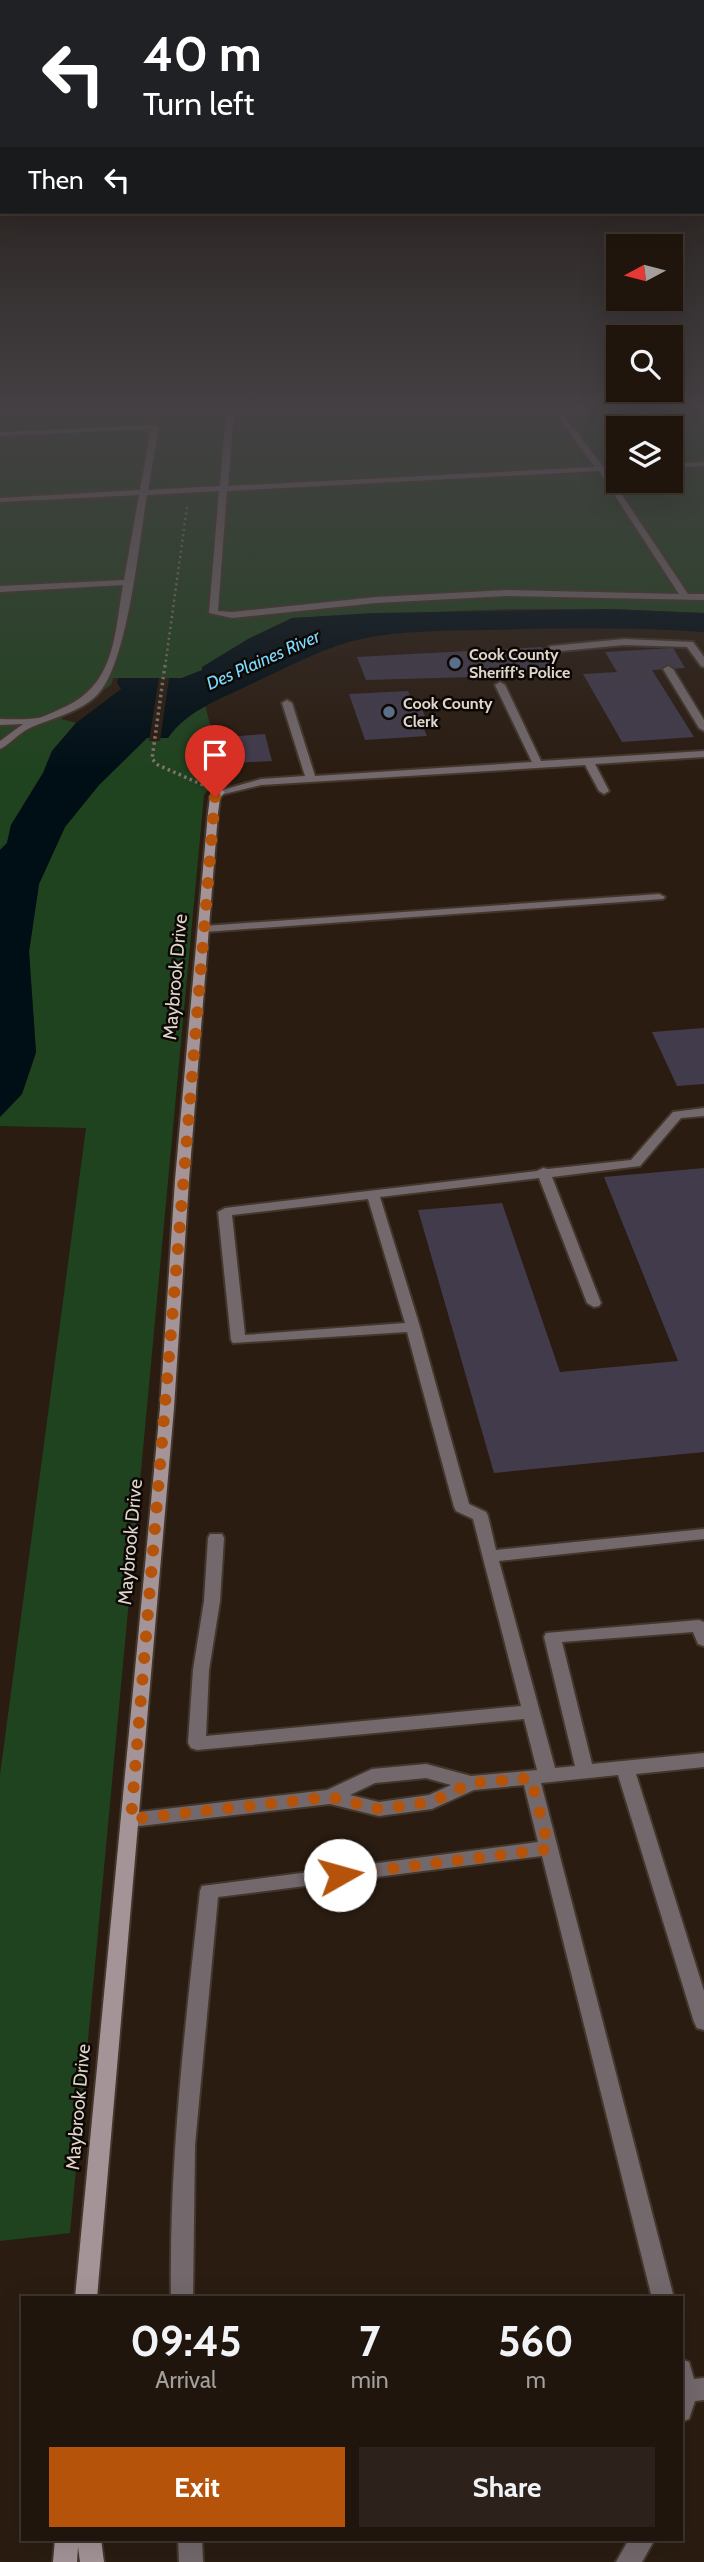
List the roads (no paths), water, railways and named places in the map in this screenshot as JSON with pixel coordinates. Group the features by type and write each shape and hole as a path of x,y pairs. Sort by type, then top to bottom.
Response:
{"street":[{"name":"Maybrook Drive","path":"86,2296 167,1408 213,813 215,797 220,792"},
{"path":"65,2562 66,2541"},
{"path":"89,2541 92,2562"}],"lane":[{"path":"0,746 14,733 70,709 103,683 117,645 135,532"},
{"path":"220,532 213,613 221,615 376,600 485,594 704,597"},
{"path":"642,532 685,596"},
{"path":"0,589 126,582"},
{"path":"551,649 624,642 690,645 704,664"},
{"path":"668,669 704,728"},
{"path":"500,685 538,765"},
{"path":"688,702 704,701"},
{"path":"287,703 311,779"},
{"path":"0,722 41,720"},
{"path":"220,792 245,784 704,754"},
{"path":"589,762 604,792"},
{"path":"204,929 659,897"},
{"path":"413,1327 237,1340 225,1212 635,1163 677,1115 704,1112"},
{"path":"543,1172 594,1303"},
{"path":"373,1195 413,1327 462,1507 480,1516 531,1712 549,1849 662,2296"},
{"path":"490,1556 704,1534"},
{"path":"216,1538 212,1601 201,1670 197,1743 531,1712"},
{"path":"585,1772 552,1637 699,1626 704,1640"},
{"path":"330,1797 372,1776 426,1771 471,1783 704,1760"},
{"path":"625,1768 704,2022"},
{"path":"131,1819 330,1797 379,1809 432,1802 471,1783"},
{"path":"182,2296 180,2248 189,2074 209,1891 549,1849"},
{"path":"190,2541 191,2562"},
{"path":"628,2562 642,2541"}],"water":[{"name":"Des Plaines River","path":"608,609 704,613 704,632 541,629 417,632 366,638 310,656 214,701 184,720 168,738 147,738 99,785 65,827 39,884 29,952 36,1052 22,1094 0,1117 0,850 7,843 11,825 43,773 52,751 76,723 121,689 117,683 118,678 182,678 202,670 202,667 248,639 292,618 373,613"}],"place":[{"name":"Cook County Sheriff's Police","path":"455,663"},
{"name":"Cook County Clerk","path":"389,712"}]}
